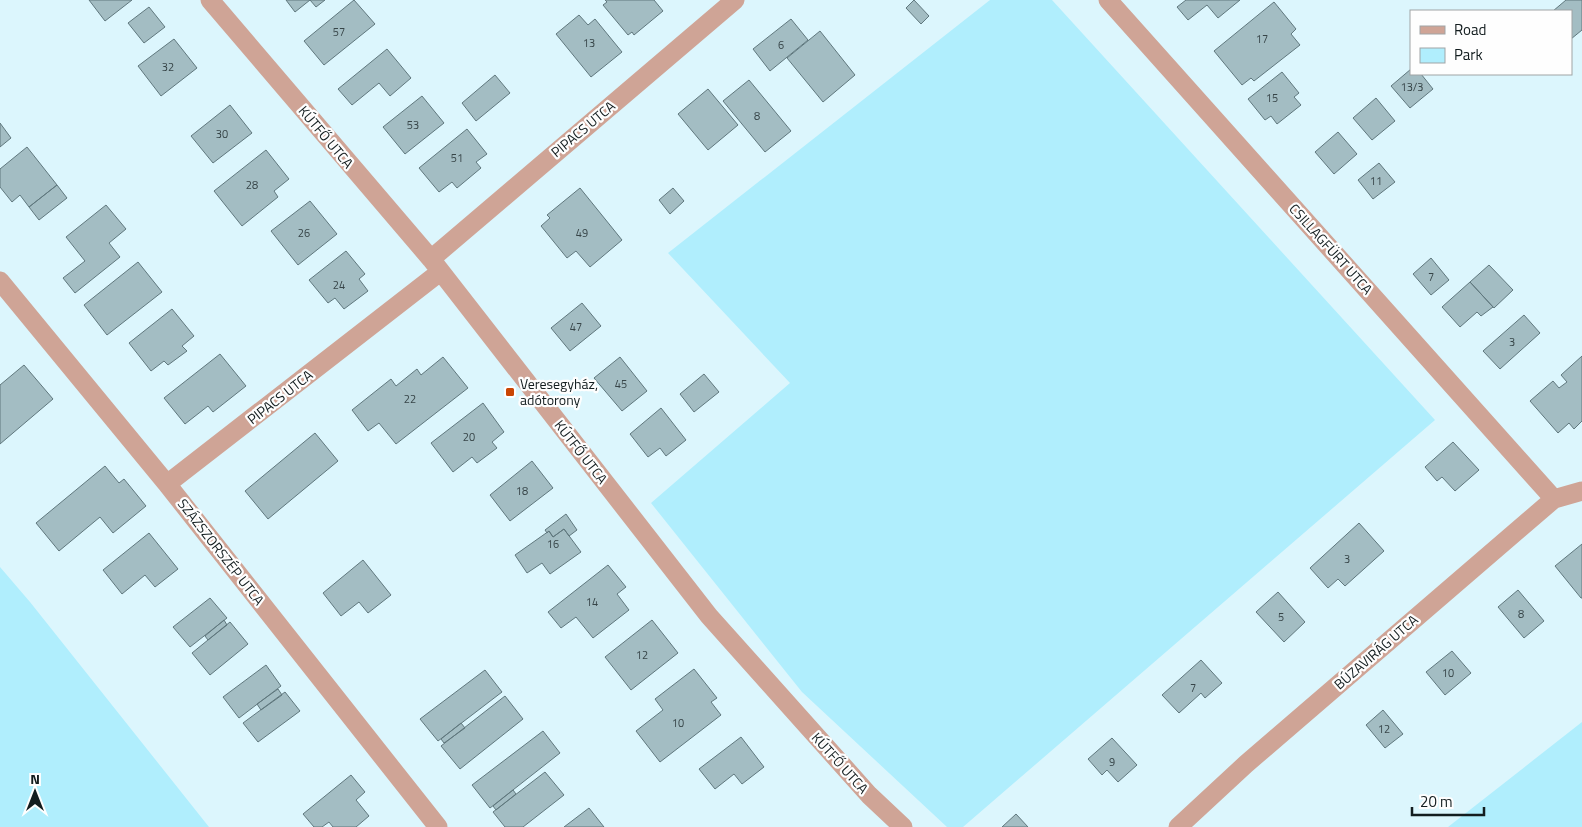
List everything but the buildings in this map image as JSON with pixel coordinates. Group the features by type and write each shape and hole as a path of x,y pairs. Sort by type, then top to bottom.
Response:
{"street":[{"name":"KÚTFŐ UTCA","path":"210,0 436,266 709,616 869,795 903,827"},
{"name":"PIPACS UTCA","path":"167,484 436,266 735,0"},
{"name":"CSILLAGFÜRT UTCA","path":"1108,0 1554,499"},
{"name":"SZÁZSZORSZÉP UTCA","path":"0,281 167,484 438,827"},
{"name":"BÚZAVIRÁG UTCA","path":"1178,827 1246,764 1554,499 1582,492"}],"green space":[{"path":"990,0 1052,0 1435,420 963,827 947,827 802,692 651,503 790,383 668,253"},
{"path":"0,567 30,602 209,827 0,827"},
{"path":"1582,722 1582,827 1448,827"}],"place":[{"name":"Veresegyház, adótorony","path":"510,392"}]}
